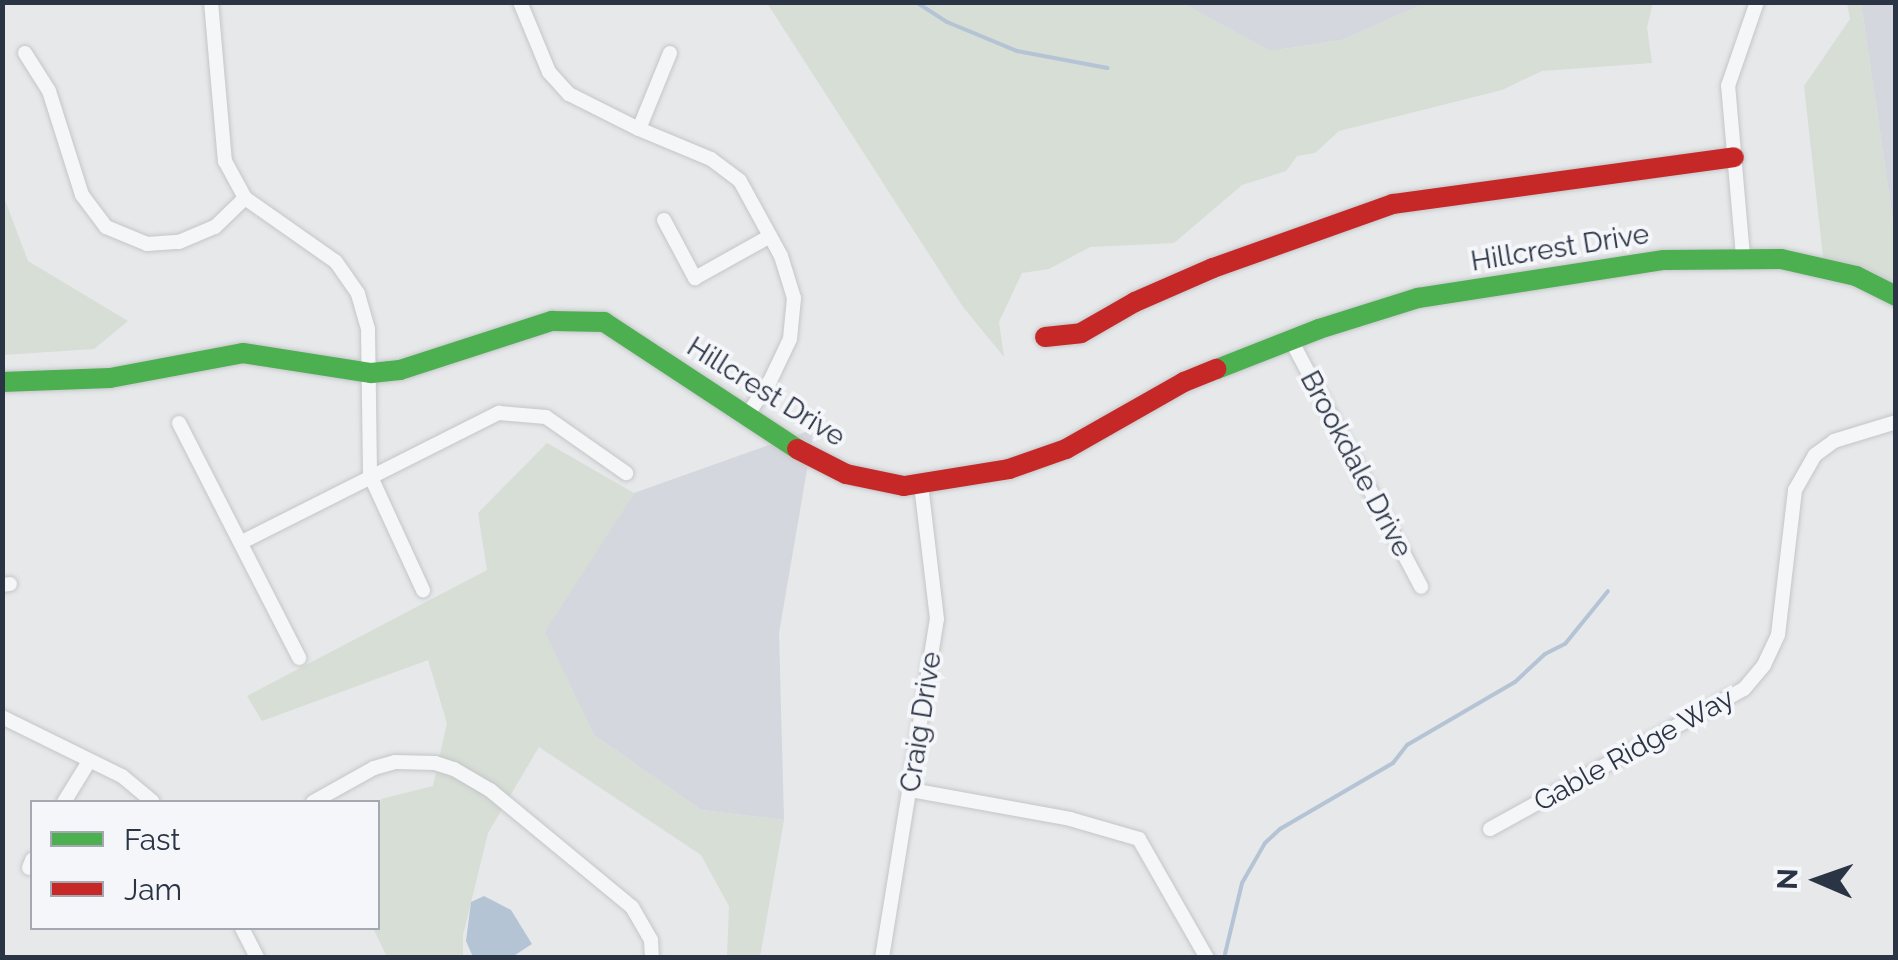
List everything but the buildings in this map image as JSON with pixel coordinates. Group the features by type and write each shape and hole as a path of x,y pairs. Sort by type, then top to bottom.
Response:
{"street":[{"path":"211,2 225,160 245,198 336,262 358,294 371,373 370,475 423,590"},
{"path":"520,2 550,72 569,94 711,160 740,181 770,236 794,298 790,339 770,381 746,417"},
{"path":"1743,256 1728,86 1758,2"},
{"path":"639,129 670,52"},
{"path":"26,54 49,91 82,195 106,227 147,244 179,242 215,227 245,198"},
{"path":"1045,337 1081,333 1135,302 1213,268 1393,204 1734,157"},
{"path":"664,220 695,278 770,236"},
{"name":"Hillcrest Drive","path":"2,382 110,378 243,353 371,373 400,370 552,321 604,322 746,417 846,474 874,483 921,485 1009,469 1066,449 1184,382 1291,340 1418,298 1664,260 1743,256 1781,258 1856,276 1896,296"},
{"name":"Brookdale Drive","path":"1291,340 1420,587"},
{"path":"242,542 499,413 546,416 626,473"},
{"name":"Gable Ridge Way","path":"1490,829 1744,689 1764,664 1778,635 1795,490 1815,454 1834,441 1896,422"},
{"path":"179,423 299,658"},
{"name":"Craig Drive","path":"882,958 937,618 921,485"},
{"path":"2,718 88,763 122,776 150,800"},
{"path":"316,800 374,768 395,762 435,763 454,768 490,790 632,907 651,940 652,958"},
{"path":"65,800 88,763"},
{"path":"911,790 1070,819 1139,839 1202,956"},
{"path":"243,930 258,958"}],"shaded area":[{"path":"767,3 1182,3 1270,51 1342,40 1426,3 1653,3 1647,27 1652,63 1542,71 1502,90 1339,131 1315,153 1297,156 1286,171 1242,185 1174,243 1090,247 1049,269 1022,273 999,322 1004,357 963,307"},
{"path":"1182,3 1426,3 1342,40 1270,51"},
{"path":"1847,3 1861,3 1895,234 1895,290 1824,266 1804,86 1850,19"},
{"path":"1861,3 1895,3 1895,234"},
{"path":"2,192 28,261 128,321 94,349 3,355"},
{"path":"814,429 779,633 784,820 701,810 594,735 544,632 634,493"},
{"path":"547,443 634,493 545,632 594,735 701,810 784,820 760,957 727,957 729,906 701,855 539,747 488,833 463,935 463,957 387,957 374,930 380,930 380,805 381,799 433,786 447,723 428,660 262,721 247,696 487,570 478,513"}],"water":[{"path":"484,896 511,910 532,944 512,957 473,957 466,941 471,902"}],"waterway":[{"path":"916,2 947,22 1017,51 1107,68"},
{"path":"1225,954 1242,883 1265,843 1280,829 1393,763 1407,745 1515,682 1545,654 1565,644 1608,591"}],"traffic: fast":[{"path":"1217,369 1319,329 1418,298 1664,260 1781,259 1856,276 1896,296"},
{"path":"2,382 110,378 243,353 371,373 400,370 552,321 604,322 797,449"}],"traffic: jam":[{"path":"1045,337 1081,333 1135,302 1213,268 1393,204 1734,157"},
{"path":"797,449 846,474 904,486 1009,469 1066,449 1184,382 1217,369"}]}
